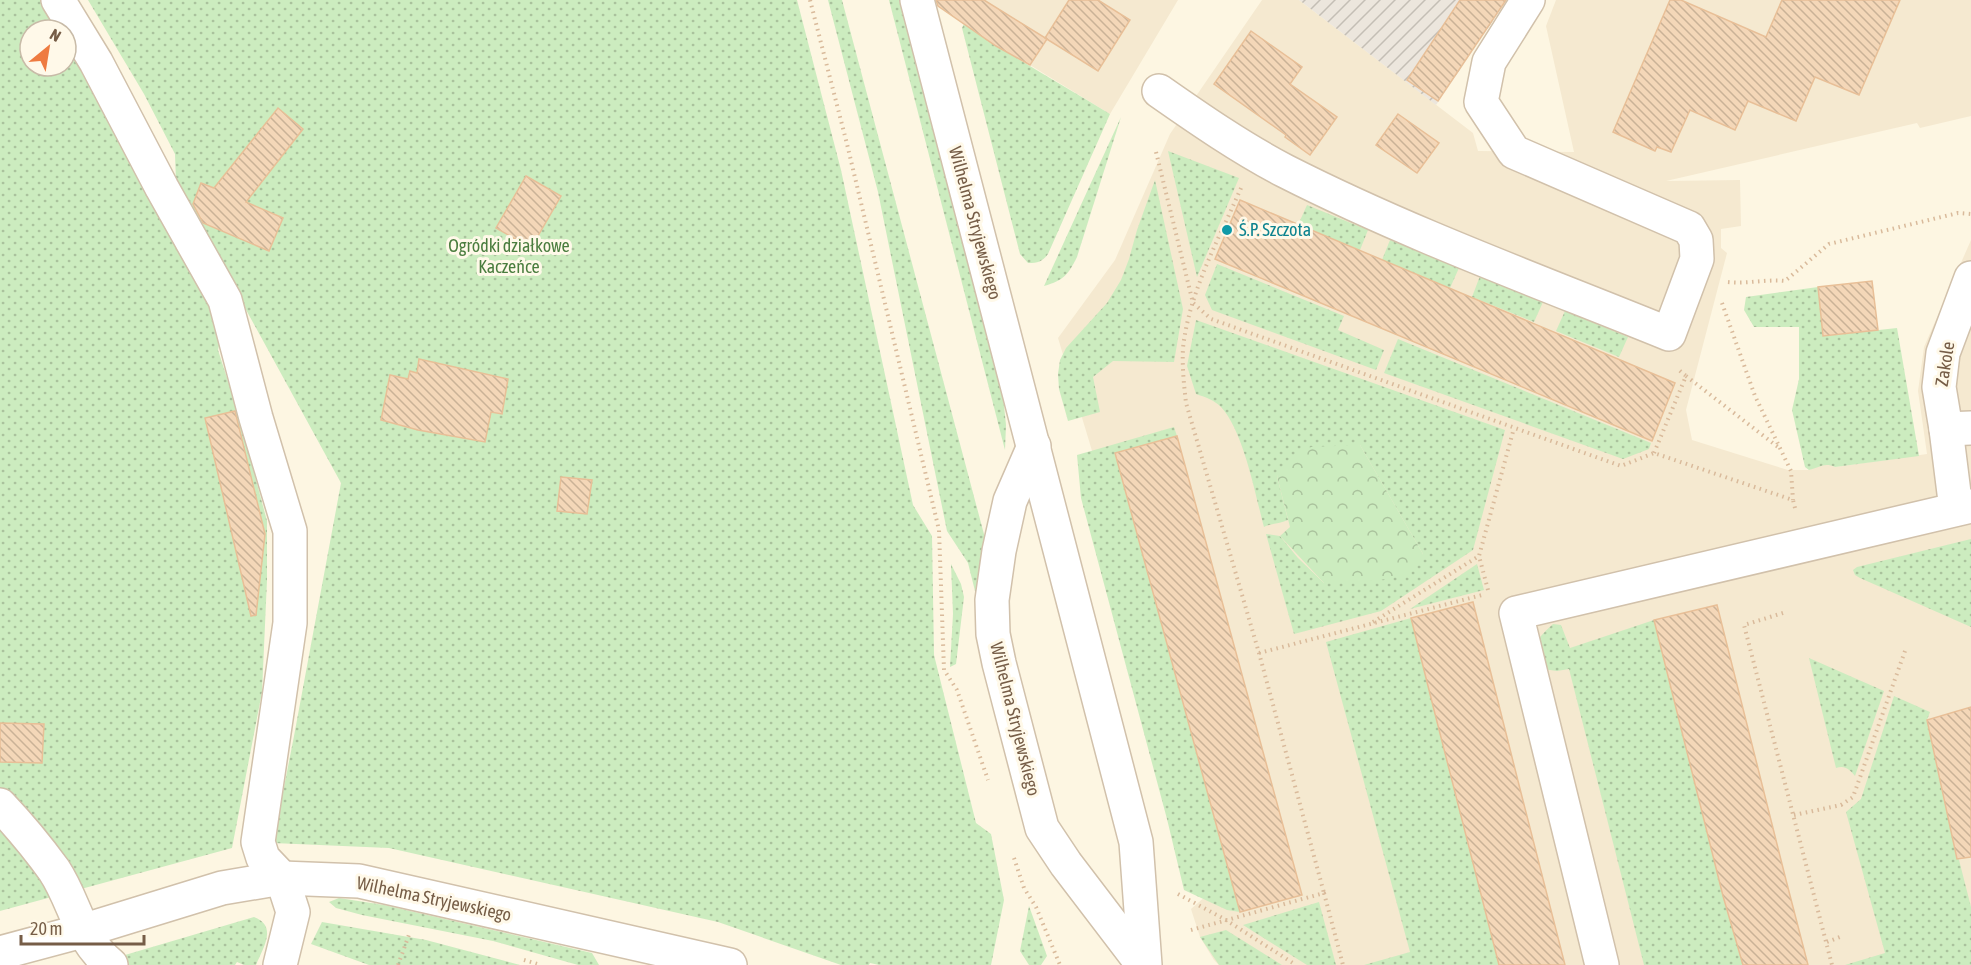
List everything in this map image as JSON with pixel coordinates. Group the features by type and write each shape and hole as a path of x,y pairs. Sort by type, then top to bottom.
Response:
{"street":[{"path":"58,0 96,62 162,188 225,300 256,418 290,531 290,623 258,842 263,858 282,878 293,912 280,965"},
{"name":"Wilhelma Stryjewskiego","path":"917,0 1136,842 1144,965"},
{"path":"1159,91 1228,138 1284,170 1434,239 1669,334 1703,276 1696,240 1689,228 1514,152 1481,102 1489,62 1528,0"},
{"name":"Zakole","path":"1964,508 1958,428 1939,387 1943,353 1971,278"},
{"name":"Wilhelma Stryjewskiego","path":"1034,446 1010,501 999,551 992,600 993,634 999,663 1042,828 1066,864 1144,965"},
{"path":"1602,965 1515,613 1964,508"},
{"path":"0,806 54,871 82,932 98,953 111,965"},
{"name":"Wilhelma Stryjewskiego","path":"0,953 82,932 222,888 282,878 359,881 730,965"}],"path":[{"path":"810,0 847,144 939,530 944,670 957,690"},
{"path":"1156,152 1193,303 1211,319 1621,466 1654,453 1793,500"},
{"path":"1244,183 1193,303 1184,347 1182,373 1186,403 1259,653 1343,965"},
{"path":"1703,276 1741,283 1768,279 1785,281 1829,244 1958,213 1971,214"},
{"path":"1703,276 1730,323 1755,396 1791,471 1793,500 1802,545"},
{"path":"1686,376 1780,448"},
{"path":"1259,653 1489,594 1479,556 1514,428"},
{"path":"1368,625 1479,556"},
{"path":"1783,613 1744,625 1832,965"},
{"path":"1794,815 1841,806 1853,797 1905,651"},
{"path":"1024,888 1036,907 1060,965"},
{"path":"1191,930 1324,892"},
{"path":"1177,894 1226,920 1296,965"},
{"path":"398,965 410,932"},
{"path":"1827,942 1840,937"}],"shaded area":[{"path":"958,0 1178,0 1110,114 1002,50 964,24"},
{"path":"1262,0 1299,0 1473,133 1478,151 1574,152 1546,26 1556,0 1971,0 1971,116 1920,128 1917,123 1666,181 1740,180 1741,226 1721,229 1721,248 1727,253 1686,410 1692,440 1788,470 1809,470 1829,464 1835,467 1927,454 1918,391 1924,347 1971,240 1971,965 1219,965 1214,960 1200,937 1191,909 1222,882 1058,338 1115,260 1170,134"},
{"path":"1299,0 1507,0 1436,105"}],"green space":[{"path":"0,0 40,0 51,18 18,18 18,78 78,78 78,66 201,277 222,333 218,350 237,409 267,521 267,580 262,692 232,848 0,911"},
{"name":"Ogródki działkowe Kaczeńce","path":"88,0 797,0 841,170 913,505 932,536 934,655 976,823 991,834 1004,900 991,965 879,965 870,963 869,965 841,965 718,922 389,848 273,843 341,483 176,182 175,154 144,94"},
{"path":"828,0 842,0 985,538 977,599 968,563 947,531 878,192"},
{"path":"889,0 899,0 1003,396 1006,425 1005,450"},
{"path":"964,24 1110,114 1048,254 1037,262 1028,263 1020,254 962,28"},
{"path":"1121,117 1077,257 1065,276 1044,286"},
{"path":"1168,151 1239,178 1197,277"},
{"path":"1155,180 1183,309 1174,362 1113,361 1093,377 1100,412 1068,421 1059,389 1060,360 1066,348 1107,303 1121,280"},
{"path":"1307,205 1368,230 1360,250 1298,225"},
{"path":"1390,240 1459,268 1450,288 1382,260"},
{"path":"1217,264 1344,316 1338,330 1384,350 1376,370 1212,310 1205,295"},
{"path":"1480,276 1543,302 1534,322 1472,297"},
{"path":"1818,287 1824,336 1897,328 1919,456 1835,467 1825,465 1809,470 1805,467 1792,410 1799,379 1799,327 1754,327 1744,310 1746,297"},
{"path":"1565,311 1628,337 1619,357 1556,331"},
{"path":"1196,320 1505,430 1473,550 1381,611 1294,634 1266,534 1280,536 1298,558 1324,583 1423,554 1360,445 1277,476 1288,520 1264,527 1248,464 1229,418 1221,407 1196,394 1187,366"},
{"path":"1398,339 1651,443 1649,449 1623,459 1384,373"},
{"path":"1174,427 1177,436 1115,453 1240,912 1227,910 1184,890 1081,498 1077,455"},
{"path":"1360,445 1423,554 1412,570 1395,577 1370,581 1324,583 1280,536 1290,527 1277,476 1297,455 1311,447"},
{"path":"1971,539 1971,627 1860,578 1853,570 1857,567"},
{"path":"951,564 961,584 964,597 956,664 950,667 953,614"},
{"path":"1477,564 1484,590 1410,609"},
{"path":"1411,618 1499,965 1364,965 1410,952 1326,642"},
{"path":"1654,620 1723,896 1743,965 1644,965 1569,669 1557,671 1543,669 1538,654 1539,640 1553,624 1561,625 1570,648"},
{"path":"1809,658 1884,691 1855,776 1847,768 1836,768"},
{"path":"1894,696 1930,712 1927,720 1944,801 1971,907 1971,965 1845,965 1885,953 1846,812 1861,799"},
{"path":"339,898 384,905 592,953 599,965 578,965 493,941 362,915 336,908 329,902"},
{"path":"1319,902 1336,965 1307,965 1243,925"},
{"path":"1029,906 1047,956 1041,965 1029,965 1020,951"},
{"path":"254,917 261,921 267,932 265,945 256,965 244,965 237,962 235,965 121,965 125,955"},
{"path":"322,922 426,940 520,965 369,965 311,944"},
{"path":"1226,930 1282,965 1219,965 1200,937"}],"building":[{"path":"936,0 984,0 1047,39 1030,65 996,46 938,6"},
{"path":"1069,0 1098,0 1130,20 1098,71 1045,38"},
{"path":"1460,0 1506,0 1438,101 1407,80"},
{"path":"1670,0 1681,0 1766,37 1782,0 1900,0 1859,95 1815,77 1796,121 1748,101 1735,130 1690,110 1671,152 1657,147 1655,151 1613,132"},
{"path":"1251,31 1302,67 1290,84 1337,117 1310,155 1285,137 1286,135 1214,84"},
{"path":"278,108 303,129 246,202 283,218 269,251 203,223 193,204 201,183 214,188"},
{"path":"1398,114 1439,143 1417,173 1376,145"},
{"path":"526,176 561,196 531,248 496,228"},
{"path":"1240,200 1675,383 1652,441 1215,259"},
{"path":"1872,281 1878,330 1823,336 1818,287"},
{"path":"419,359 508,379 502,414 491,412 485,442 418,430 381,420 390,375 408,379 410,371 417,373"},
{"path":"235,411 265,534 256,615 251,616 205,418"},
{"path":"1177,436 1302,895 1240,912 1115,453"},
{"path":"561,477 592,480 587,514 557,511"},
{"path":"1473,602 1565,965 1499,965 1433,706 1411,618"},
{"path":"1717,605 1808,965 1743,965 1723,896 1654,620"},
{"path":"1971,707 1971,857 1957,859 1927,720"},
{"path":"0,723 44,724 42,763 0,762"}],"place":[{"name":"Ś.P. Szczota","path":"1227,230"}]}
